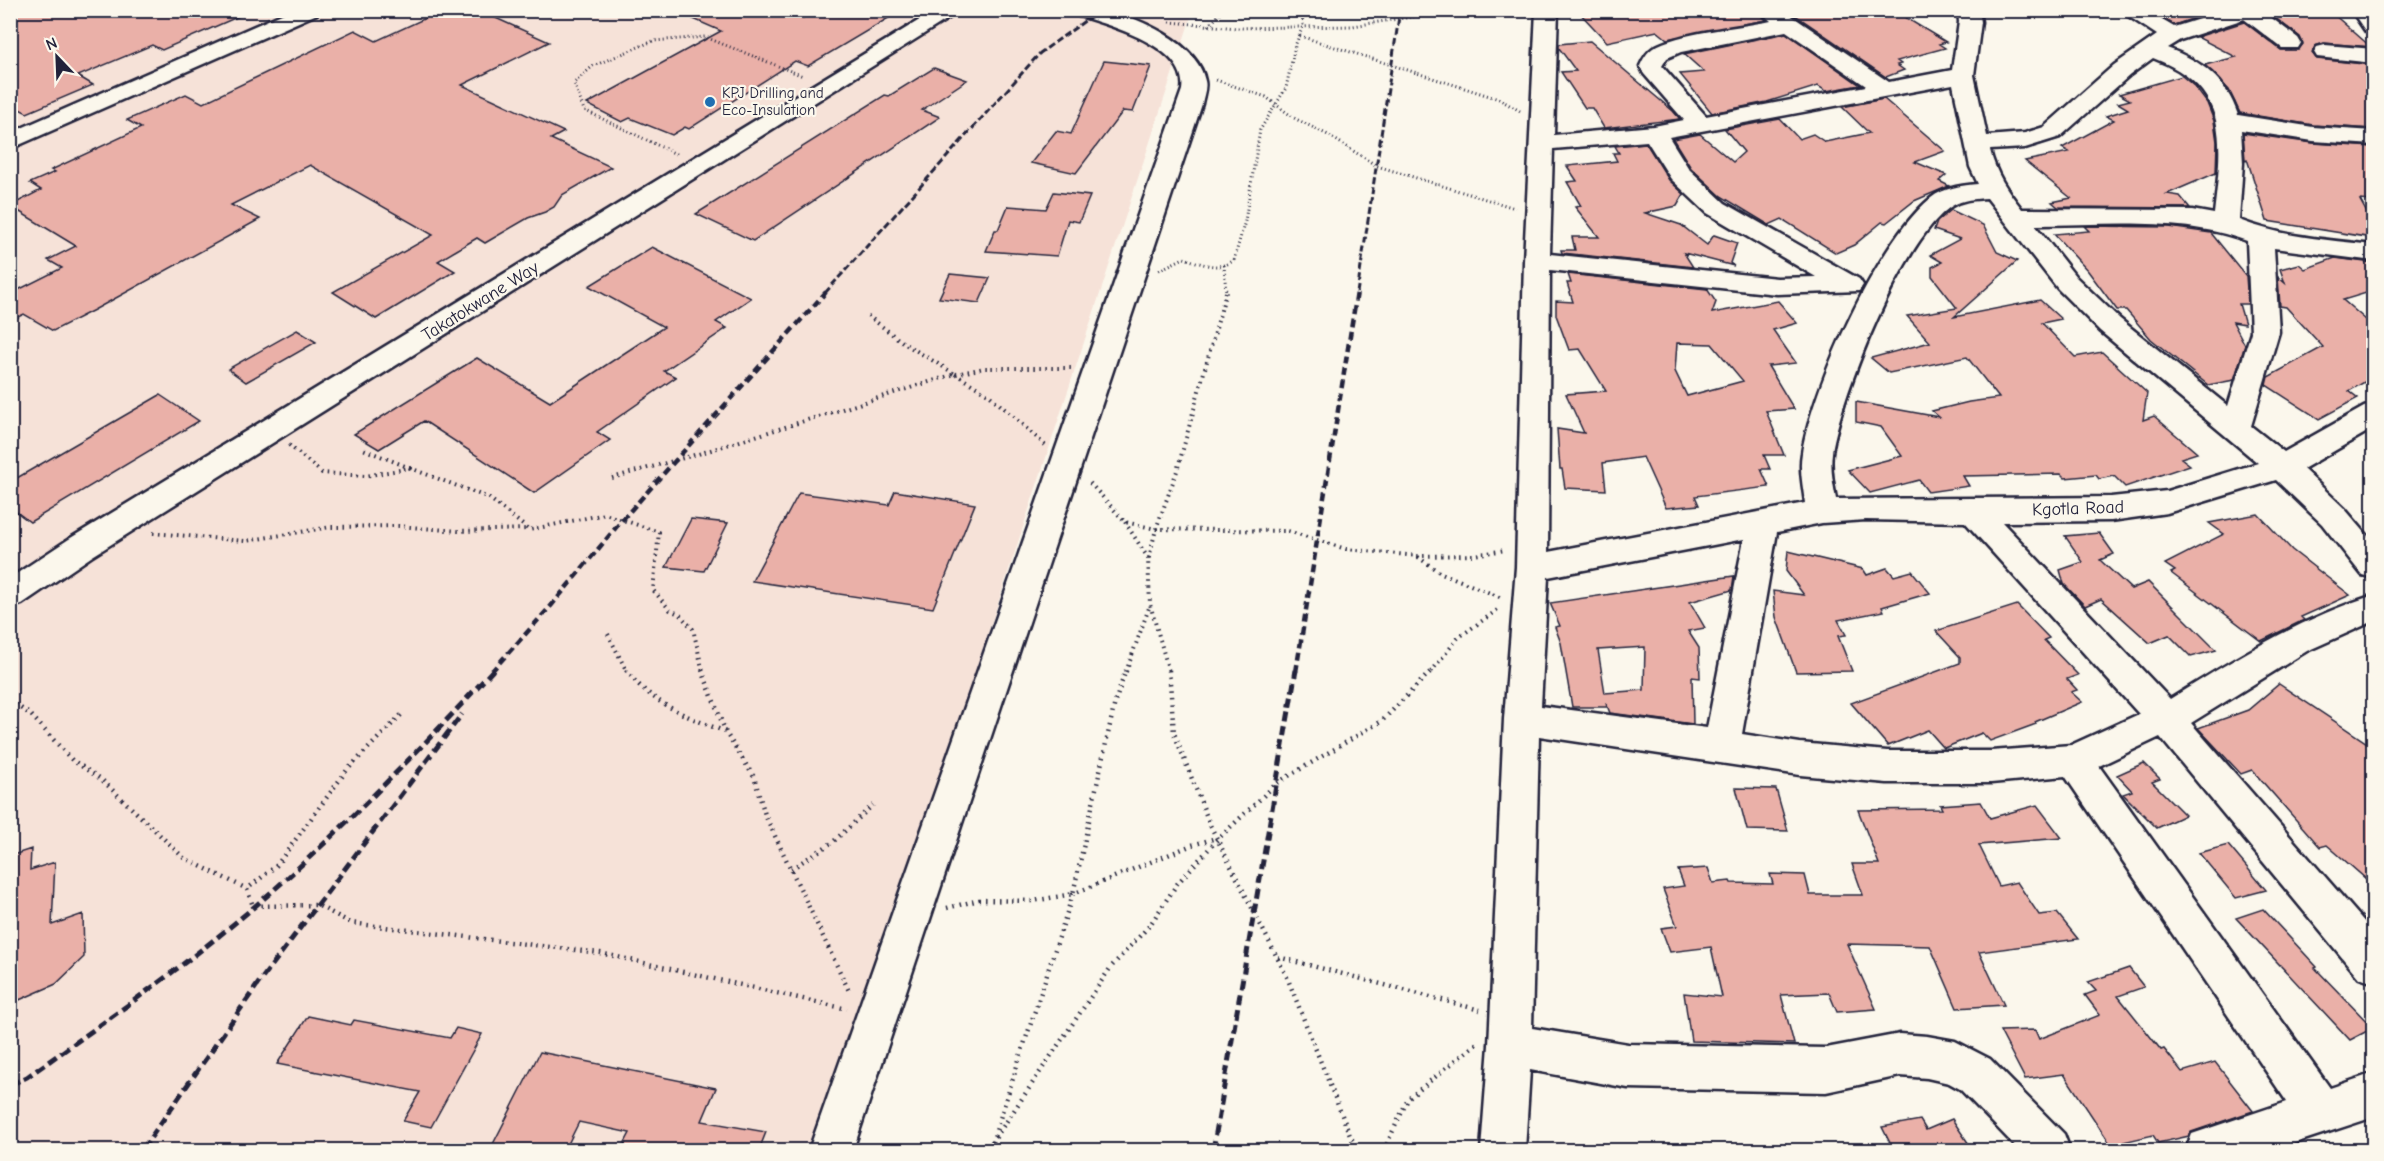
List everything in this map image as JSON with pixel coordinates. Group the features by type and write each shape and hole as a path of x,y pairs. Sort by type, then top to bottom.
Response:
{"street":[{"path":"10,142 310,10"},
{"name":"Takatokwane Way","path":"10,595 114,527 952,10"},
{"path":"831,1150 865,1024 911,917 1190,104 1194,82 1192,74 1188,64 1173,48 1153,36 1080,10"},
{"path":"1503,1150 1496,1042 1522,719 1519,558 1537,261 1547,10"},
{"path":"1770,10 1883,88"},
{"path":"1968,10 1970,22 1963,75 1982,167 1994,190 2067,283 2110,325 2282,467 2333,516 2373,566"},
{"path":"2129,10 2172,35"},
{"path":"2361,10 2373,27"},
{"path":"1977,143 2030,141 2052,132 2122,70 2172,35 2250,11 2290,43"},
{"path":"1699,123 1655,75 1651,66 1655,56 1668,48 1684,44 1791,24"},
{"path":"2152,50 2188,65 2217,90 2229,120 2226,224"},
{"path":"2325,52 2373,56"},
{"path":"1541,143 1654,133 1883,88 1963,75"},
{"path":"2229,120 2313,134 2373,138"},
{"path":"1654,133 1680,174 1716,208 1846,284 1878,294"},
{"path":"1822,511 1817,475 1819,443 1851,345 1885,278 1933,209 1956,195 1994,190"},
{"path":"2016,217 2173,217 2226,224 2260,237 2294,244 2373,253"},
{"path":"2236,427 2265,332 2260,237"},
{"path":"1537,261 1777,286 1846,284"},
{"name":"Kgotla Road","path":"1519,558 1597,557 1822,511 1866,508 1974,512 2110,509 2167,502 2282,467 2373,414"},
{"path":"1974,512 2168,720 2373,964"},
{"path":"1722,747 1763,522"},
{"path":"1522,719 1800,759 1887,767 1991,767 2074,760 2159,721 2168,720 2233,678 2317,631 2351,614 2373,608"},
{"path":"2074,760 2320,1113"},
{"path":"1496,1042 1628,1066 1826,1070 1900,1055 1927,1057 1955,1063 1975,1074 2018,1116 2048,1150"},
{"path":"2208,1150 2373,1095"}],"path":[{"path":"1209,26 1223,10"},
{"path":"1131,276 1164,268 1184,258 1212,267 1234,260 1245,221 1260,130 1278,105 1286,88 1294,60 1295,46 1303,26 1302,10"},
{"path":"1166,21 1209,26 1353,26 1456,10"},
{"path":"1300,36 1499,99 1526,114"},
{"path":"700,166 584,110 574,83 593,66 653,41 705,37 829,86"},
{"path":"1192,74 1254,92 1377,166 1520,209"},
{"path":"1224,265 1226,296 1213,334 1177,471 1148,558 1150,604 1168,662 1174,733 1218,839 1277,957 1351,1138 1360,1150"},
{"path":"867,315 905,344 988,394 1066,464 1082,474 1125,522 1148,558"},
{"path":"612,478 744,441 882,395 955,374 984,368 1100,368"},
{"path":"272,429 322,473 365,476 410,468"},
{"path":"363,448 489,498 529,530"},
{"path":"114,527 245,541 331,527 398,526 458,531 529,530 605,514 659,532 653,590 670,610 693,629 705,682 726,733 754,777 765,815 865,1024"},
{"path":"1125,522 1156,529 1288,531 1346,549 1418,556 1474,555 1519,558"},
{"path":"982,1150 992,1143 1111,967 1150,925 1177,884 1218,839 1277,783 1382,721 1424,680 1458,638 1508,600 1474,589 1438,572 1418,556"},
{"path":"992,1143 1073,894 1115,702 1150,604"},
{"path":"608,634 626,671 643,693 665,707 726,733"},
{"path":"10,701 32,716 45,734 85,772 101,779 184,858 247,889 253,906 317,905 351,922 600,953 865,1024"},
{"path":"247,889 276,866 300,837 347,770 401,715"},
{"path":"791,869 833,842 873,805"},
{"path":"911,917 979,900 1033,901 1073,894 1192,845 1218,839"},
{"path":"1277,957 1482,1011"},
{"path":"1384,1150 1408,1099 1496,1042"}],"shaded area":[{"path":"10,11 1193,11 818,1150 11,1150"}],"building":[{"path":"10,10 253,10 162,50 152,45 78,76 93,85 27,113 10,104"},
{"path":"443,10 478,10 549,42 462,85 564,132 551,139 611,167 562,195 554,207 545,212 528,218 485,243 477,238 438,261 455,271 376,319 333,292 433,235 310,165 231,205 260,219 94,310 53,331 24,314 10,321 10,294 62,268 48,260 76,246 10,206 41,190 30,183 55,172 51,170 141,128 127,120 186,94 203,103 355,30 376,41"},
{"path":"673,10 783,10 803,18 817,10 902,10 808,66 795,61 689,129 685,127 672,135 630,118 622,122 587,104 721,31"},
{"path":"1577,10 1761,10 1761,15 1766,20 1667,39 1657,31 1607,42"},
{"path":"1788,10 1893,10 1946,42 1939,44 1945,48 1897,61 1901,64 1897,65 1904,70 1886,77"},
{"path":"2150,10 2219,10 2174,25"},
{"path":"2279,12 2284,16 2332,13 2371,47 2324,43 2315,46 2312,53 2317,59 2373,65 2373,129 2313,125 2240,113 2229,90 2205,65 2236,57 2197,37 2244,22 2281,50 2298,50 2303,44 2300,37 2269,13"},
{"path":"1786,33 1860,85 1826,91 1818,86 1767,102 1712,113 1680,74 1704,72 1684,54"},
{"path":"1590,41 1680,119 1604,128 1592,108 1585,108 1561,72 1576,71 1559,48 1559,44"},
{"path":"1104,61 1151,66 1133,112 1123,111 1076,173 1031,163 1056,131 1071,134"},
{"path":"934,68 967,80 922,110 940,117 753,241 696,214 885,95 889,96"},
{"path":"2182,76 2195,87 2207,103 2214,121 2217,142 2216,173 2167,194 2180,196 2190,208 2058,207 2052,202 2071,198 2025,161 2069,152 2062,148 2114,120 2106,116 2128,109 2118,103 2130,100 2119,94"},
{"path":"1884,99 1945,151 1915,162 1946,175 1939,181 1949,186 1914,201 1886,223 1882,222 1854,245 1836,253 1782,219 1769,225 1721,196 1691,168 1673,139 1700,134 1733,162 1744,152 1725,129 1780,119 1799,139 1813,134 1825,142 1869,133 1842,107"},
{"path":"2243,133 2313,143 2373,147 2373,201 2360,200 2373,224 2373,238 2267,221 2247,159 2245,160"},
{"path":"1646,143 1669,180 1684,194 1677,206 1645,213 1681,225 1707,245 1714,235 1737,243 1730,263 1734,266 1684,253 1693,267 1562,253 1561,250 1575,250 1572,237 1599,237 1575,207 1581,206 1567,182 1577,181 1567,166 1617,161 1613,153 1619,153 1615,146"},
{"path":"1054,192 1090,196 1079,222 1068,220 1057,256 986,251 1008,206 1046,209"},
{"path":"1951,210 1983,225 1997,252 2017,261 1954,317 2040,300 2061,319 2042,323 2075,357 2102,352 2147,393 2143,420 2154,416 2197,453 2181,458 2190,465 2125,487 2114,476 2099,479 2096,475 2065,478 2061,474 1963,476 1969,486 1928,492 1919,480 1870,493 1848,470 1902,456 1881,427 1856,422 1856,402 1939,417 1932,411 1999,398 1967,357 1889,373 1871,358 1930,342 1907,316 1957,308 1932,276 1932,267 1942,262 1930,255 1960,239 1934,230 1937,222"},
{"path":"2084,226 2169,227 2211,233 2246,276 2248,304 2239,304 2245,324 2233,322 2245,345 2234,380 2208,385 2151,339 2126,310 2117,310 2088,271 2054,234 2089,231"},
{"path":"652,247 751,298 716,322 727,328 664,371 676,377 597,432 610,440 534,493 424,421 379,449 354,434 477,358 550,402 664,327 589,286"},
{"path":"2335,258 2373,263 2373,291 2343,300 2373,326 2373,377 2349,391 2358,398 2319,419 2266,385 2268,377 2323,347 2286,307 2280,306 2278,277 2285,283 2280,269 2299,264 2305,269"},
{"path":"950,274 990,278 979,303 939,298"},
{"path":"1568,274 1707,289 1716,302 1712,313 1778,301 1797,323 1773,330 1796,363 1768,366 1794,409 1766,411 1784,455 1764,455 1770,469 1761,469 1769,487 1695,496 1699,505 1666,508 1643,457 1603,463 1606,490 1565,488 1562,469 1560,469 1557,429 1584,433 1566,394 1606,391 1580,349 1569,350 1556,315 1556,301 1573,302 1567,283 1571,283","holes":["1677,343 1712,344 1743,381 1687,396 1675,371"]},
{"path":"297,330 316,342 246,382 228,369"},
{"path":"160,395 199,421 30,522 10,507 10,482"},
{"path":"895,491 975,504 933,608 752,581 799,493 889,505"},
{"path":"2258,514 2292,550 2350,595 2301,617 2304,620 2261,641 2171,573 2175,571 2165,564 2224,534 2209,523"},
{"path":"691,519 728,523 704,571 666,567"},
{"path":"2099,533 2114,554 2100,560 2131,589 2148,582 2216,650 2191,657 2169,635 2150,643 2101,599 2085,606 2064,584 2060,570 2083,562 2065,536"},
{"path":"1788,551 1863,569 1867,575 1887,568 1894,576 1912,571 1930,593 1882,607 1884,611 1838,620 1846,635 1838,636 1852,671 1796,672 1776,617 1773,591 1804,595 1786,571"},
{"path":"1734,576 1732,590 1690,602 1705,628 1688,631 1699,648 1700,678 1692,677 1693,724 1610,713 1606,703 1607,707 1572,707 1561,643 1555,627 1560,626 1550,603","holes":["1645,647 1644,690 1605,693 1598,650"]},
{"path":"2017,605 2049,638 2044,640 2078,675 2067,679 2077,690 2071,692 2082,702 2035,722 2036,724 1990,741 1982,733 1944,748 1928,730 1888,746 1851,703 1960,663 1960,657 1936,631"},
{"path":"2279,684 2373,747 2373,885 2327,845 2320,847 2252,770 2241,774 2198,728 2248,710"},
{"path":"2144,763 2160,779 2152,782 2185,815 2157,828 2123,794 2132,791 2117,775"},
{"path":"1736,788 1776,789 1788,831 1747,830"},
{"path":"1981,802 1990,818 2037,805 2062,838 1979,845 1999,886 2017,882 2039,915 2057,913 2078,939 1979,952 2004,1005 1957,1008 1930,946 1847,944 1876,1009 1837,1012 1829,993 1781,995 1794,1044 1691,1041 1684,993 1722,997 1711,947 1670,952 1661,928 1677,926 1663,889 1684,886 1678,870 1708,868 1713,883 1730,881 1731,883 1773,884 1770,874 1805,875 1810,895 1863,895 1852,864 1879,864 1858,810 1942,809 1940,805"},
{"path":"2228,845 2266,890 2236,898 2199,853"},
{"path":"31,849 30,870 55,862 52,925 83,914 84,957 56,984 10,1004 10,856"},
{"path":"2263,909 2317,967 2315,968 2373,1028 2350,1040 2236,918"},
{"path":"2129,968 2144,987 2118,996 2161,1050 2164,1049 2182,1072 2215,1062 2253,1111 2191,1132 2189,1136 2158,1143 2153,1135 2111,1145 2064,1074 2025,1079 2000,1031 2035,1030 2039,1039 2100,1015 2085,995 2096,991 2088,982"},
{"path":"308,1016 351,1025 354,1020 450,1038 456,1028 482,1034 431,1127 403,1121 420,1092 277,1064"},
{"path":"540,1052 716,1088 702,1121 766,1132 759,1150 621,1150 630,1133 579,1122 565,1150 490,1150"},
{"path":"1952,1119 1973,1150 1875,1150 1890,1143 1882,1127 1920,1120 1926,1130"}],"railway":[{"path":"825,293 1040,53 1100,10"},
{"path":"1357,293 1400,10"},
{"path":"491,672 551,606 623,519 826,292"},
{"path":"1296,672 1357,292"},
{"path":"10,1085 27,1077 131,1002 200,951 266,897 373,796 493,670"},
{"path":"1213,1150 1296,670"},
{"path":"142,1150 260,981 462,714"}],"place":[{"name":"KPJ Drilling and Eco-Insulation","path":"710,102"}]}
